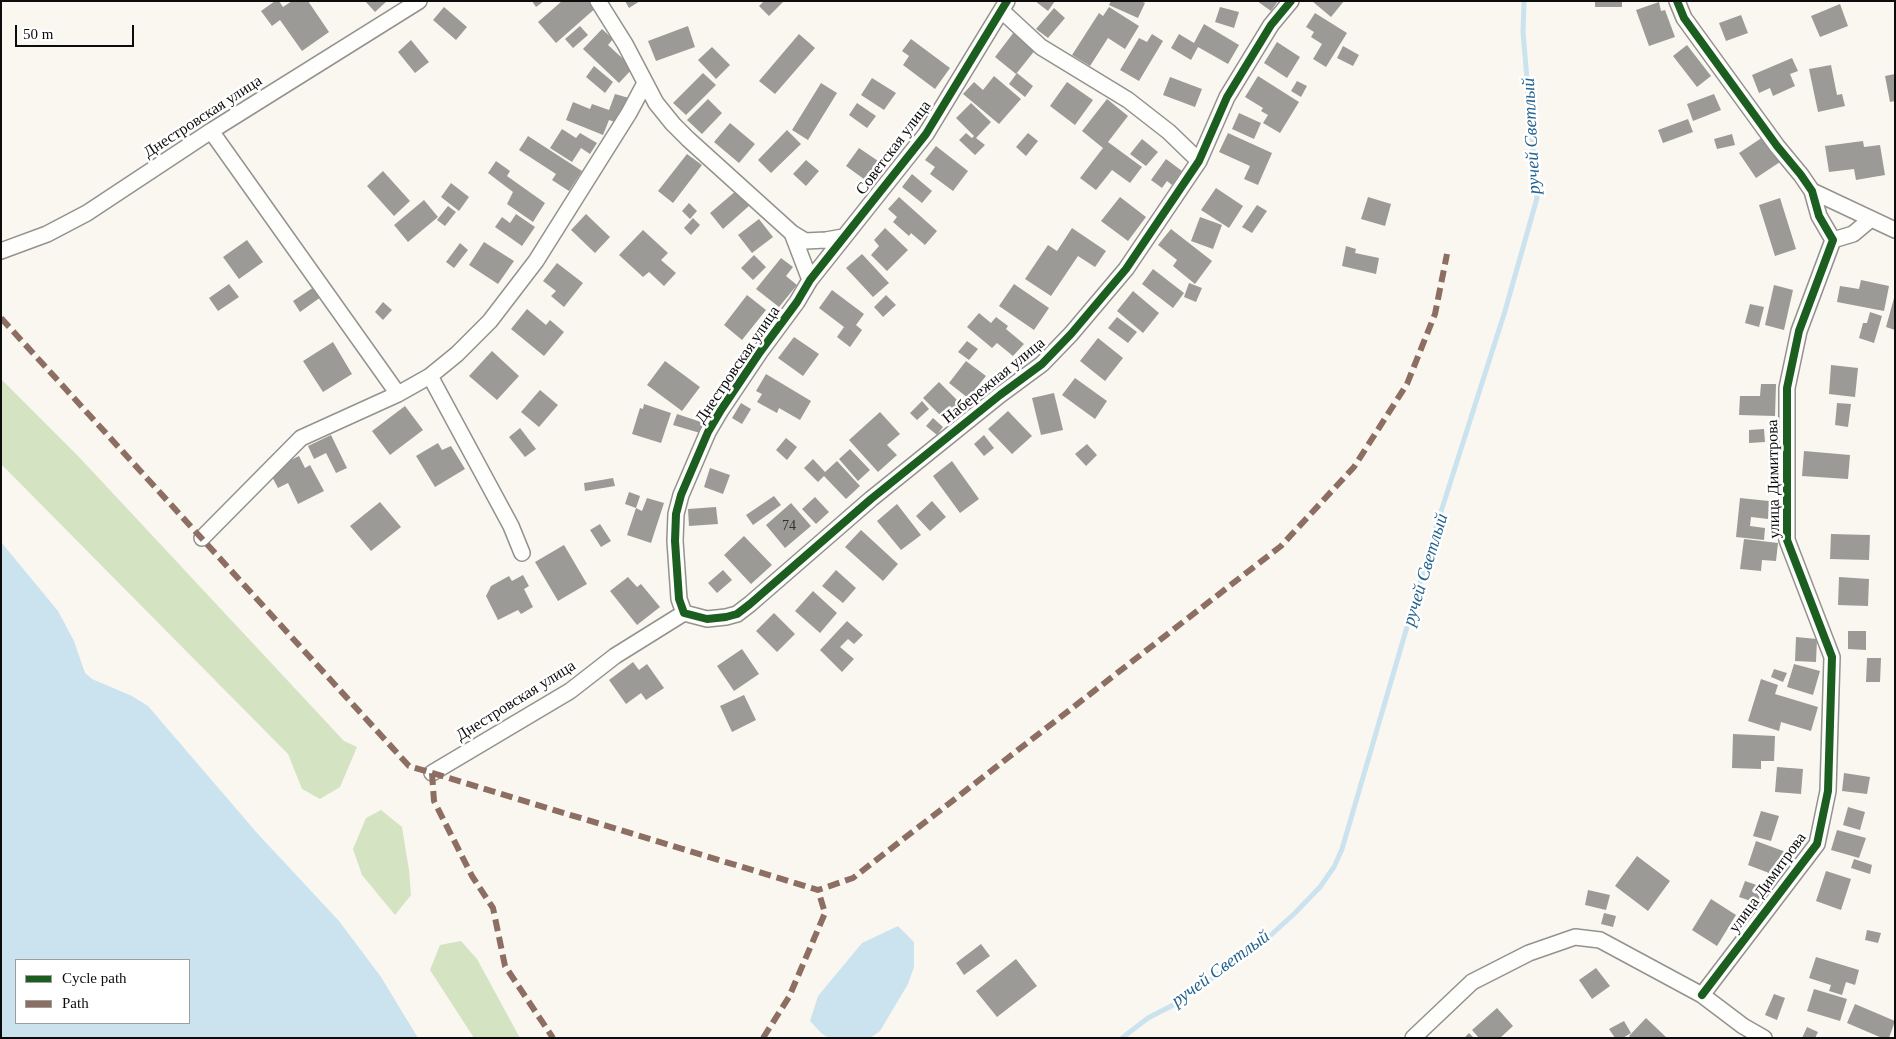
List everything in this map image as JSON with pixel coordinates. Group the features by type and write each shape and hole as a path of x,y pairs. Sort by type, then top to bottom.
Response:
{"street":[{"name":"Днестровская улица","path":"1,250 47,234 87,213 211,131 418,1"},
{"path":"598,1 625,44 656,103 672,124 792,233 805,241 843,237"},
{"name":"Набережная улица","path":"684,613 707,619 737,614 871,498 1000,395 1042,364 1071,334 1126,269 1199,161 1227,97 1271,25 1290,1"},
{"path":"1677,1 1684,18 1812,191 1820,216 1833,240 1853,234 1871,219"},
{"path":"1004,6 1041,47 1128,100 1169,132 1199,161"},
{"name":"Советская улица","path":"810,280 926,134 1004,6"},
{"path":"202,538 301,438 398,394 430,376 457,354 490,321 536,261 645,83"},
{"path":"211,131 398,394"},
{"path":"1812,191 1895,230"},
{"path":"792,233 810,280"},
{"name":"улица Димитрова","path":"1702,995 1817,844 1828,791 1832,657 1787,540 1787,388 1799,331 1833,240"},
{"name":"Днестровская улица","path":"432,773 570,692 615,656 684,613 679,599 675,541 676,514 681,495 708,432 720,410 797,302 810,280"},
{"path":"430,376 511,526 522,553"},
{"path":"1413,1038 1472,982 1529,953 1575,937 1600,940 1702,995 1748,1032 1764,1038"}],"green space":[{"path":"1,379 79,457 344,741 357,747 340,787 320,799 302,789 288,754 1,464"},
{"path":"381,810 402,827 409,870 411,895 395,915 362,875 353,849 366,818"},
{"path":"461,941 477,959 520,1038 474,1038 430,970 440,945"}],"water":[{"path":"1,542 58,611 74,641 85,673 92,679 132,696 148,706 257,833 339,921 381,977 418,1038 1,1038"},
{"path":"898,926 914,942 914,967 908,984 880,1031 870,1038 829,1038 822,1034 810,1021 818,996 862,943"}],"building":[{"path":"275,1 279,1 283,7 292,1 308,1 329,32 302,51 280,20 272,26 261,11"},
{"path":"365,1 387,1 375,12"},
{"path":"532,1 544,1 536,7"},
{"path":"562,1 594,1 598,6 556,43 538,22"},
{"path":"625,1 640,1 629,8"},
{"path":"764,1 784,1 769,16 759,6"},
{"path":"1035,1 1055,1 1048,11"},
{"path":"1111,1 1141,1 1145,3 1138,18 1109,5"},
{"path":"1257,1 1278,1 1271,11"},
{"path":"1312,1 1344,1 1331,17"},
{"path":"1595,1 1622,1 1622,7 1595,7"},
{"path":"1659,2 1661,11 1665,10 1675,37 1649,46 1636,10"},
{"path":"1840,4 1848,26 1820,37 1811,16"},
{"path":"444,7 467,27 456,40 433,20"},
{"path":"1109,7 1139,26 1125,49 1108,38 1090,66 1072,55 1099,13 1103,16"},
{"path":"1220,7 1239,12 1234,28 1215,22"},
{"path":"1054,8 1065,18 1048,38 1036,29"},
{"path":"1315,13 1347,33 1326,67 1313,59 1322,44 1311,37 1314,32 1306,27"},
{"path":"1741,15 1748,33 1726,41 1719,23"},
{"path":"1204,24 1239,45 1228,64 1198,47 1191,60 1171,48 1179,34 1194,43"},
{"path":"580,26 588,35 573,48 565,39"},
{"path":"688,26 695,47 656,61 648,41"},
{"path":"602,29 613,39 608,45 633,68 619,83 583,49"},
{"path":"1014,32 1036,49 1016,74 995,57"},
{"path":"799,34 815,48 775,94 759,81"},
{"path":"1152,34 1163,41 1139,81 1120,70 1139,38 1147,42"},
{"path":"911,39 950,68 935,89 903,65 909,56 902,51"},
{"path":"411,40 429,62 415,73 398,52"},
{"path":"1277,42 1300,57 1287,78 1264,63"},
{"path":"1687,45 1711,76 1697,87 1673,56"},
{"path":"1343,46 1359,55 1353,66 1337,58"},
{"path":"712,47 730,65 716,79 698,60"},
{"path":"1792,58 1798,71 1790,74 1795,86 1773,96 1770,88 1759,93 1752,75"},
{"path":"1831,65 1837,95 1842,94 1845,106 1818,112 1809,69"},
{"path":"594,66 613,82 605,93 586,77"},
{"path":"703,73 716,85 686,115 673,103"},
{"path":"1017,73 1033,86 1025,97 1009,84"},
{"path":"1895,74 1895,101 1890,102 1885,76"},
{"path":"994,76 1021,99 999,124 963,94 974,82 983,90"},
{"path":"1258,76 1299,102 1280,133 1263,123 1268,115 1261,111 1263,108 1245,97"},
{"path":"1170,77 1202,89 1195,107 1163,95"},
{"path":"872,78 896,93 884,110 861,95"},
{"path":"1297,81 1307,86 1301,97 1291,91"},
{"path":"1067,82 1093,100 1075,125 1050,106"},
{"path":"821,83 837,93 808,140 792,130"},
{"path":"615,94 629,98 618,123 609,120 603,135 566,120 573,102 590,109 592,104 609,110"},
{"path":"1714,94 1721,110 1693,121 1687,104"},
{"path":"708,99 722,113 702,134 687,120"},
{"path":"1107,99 1128,116 1108,142 1142,167 1130,183 1112,170 1096,190 1080,178 1103,148 1082,131"},
{"path":"857,103 876,116 867,128 849,115"},
{"path":"971,103 991,122 976,138 985,145 975,155 959,140 966,133 972,138 974,136 956,118"},
{"path":"1239,113 1261,123 1254,139 1232,129"},
{"path":"1688,119 1693,132 1663,143 1658,130"},
{"path":"730,123 755,144 739,163 714,142"},
{"path":"562,129 576,138 580,133 597,143 590,154 581,148 572,162 550,148"},
{"path":"787,130 801,144 771,173 758,160"},
{"path":"1028,133 1038,141 1026,156 1016,147"},
{"path":"1228,133 1272,153 1258,185 1244,179 1250,166 1219,152"},
{"path":"1732,134 1735,145 1717,149 1714,139"},
{"path":"528,136 582,171 569,191 552,180 556,174 519,150"},
{"path":"1763,137 1780,162 1756,178 1739,153"},
{"path":"1142,139 1158,152 1146,166 1130,154"},
{"path":"1863,141 1864,147 1880,145 1885,175 1856,180 1854,169 1829,172 1825,146"},
{"path":"936,146 968,171 953,191 930,174 935,167 925,160"},
{"path":"859,148 881,163 868,182 846,166"},
{"path":"687,154 702,165 673,203 658,191"},
{"path":"1166,159 1182,171 1172,185 1167,181 1162,188 1151,180"},
{"path":"806,160 819,171 806,186 793,174"},
{"path":"496,161 510,171 507,176 545,203 533,222 507,204 513,192 488,173"},
{"path":"383,171 410,201 394,216 367,186"},
{"path":"912,174 932,191 922,203 902,187"},
{"path":"451,183 469,197 459,211 441,197"},
{"path":"1216,188 1243,206 1229,228 1201,210"},
{"path":"737,190 750,205 723,229 710,213"},
{"path":"899,197 937,231 925,245 911,233 909,236 893,222 897,217 888,209"},
{"path":"1120,197 1146,217 1128,241 1101,221"},
{"path":"1368,197 1391,204 1385,226 1361,219"},
{"path":"1780,198 1796,249 1775,256 1759,205"},
{"path":"424,200 438,217 408,242 394,225"},
{"path":"689,203 697,211 690,219 682,211"},
{"path":"1257,205 1267,211 1252,233 1242,227"},
{"path":"448,206 456,212 445,226 437,220"},
{"path":"516,214 535,227 522,246 495,227 502,217 510,223"},
{"path":"586,214 610,237 595,253 571,230"},
{"path":"1200,217 1222,225 1213,249 1191,241"},
{"path":"693,218 700,225 691,235 684,228"},
{"path":"759,219 773,237 752,253 738,235"},
{"path":"885,228 908,250 887,271 871,255 879,246 874,240"},
{"path":"1072,228 1106,251 1095,267 1078,256 1051,296 1025,279 1048,245 1057,251"},
{"path":"1171,229 1212,261 1195,284 1173,266 1177,260 1158,245"},
{"path":"643,230 668,253 661,260 676,273 664,286 649,272 643,277 619,255"},
{"path":"247,240 263,262 239,279 223,257"},
{"path":"484,242 514,261 498,284 469,265"},
{"path":"460,243 468,250 454,268 446,262"},
{"path":"1346,246 1356,249 1355,253 1379,258 1376,274 1342,266"},
{"path":"862,254 889,283 873,297 846,268"},
{"path":"754,255 766,267 753,280 741,268"},
{"path":"781,258 793,267 786,276 797,285 779,307 756,289"},
{"path":"557,263 583,283 564,307 551,296 556,291 543,281"},
{"path":"1153,269 1184,293 1173,308 1142,284"},
{"path":"1861,280 1889,286 1884,311 1837,302 1840,286 1859,289"},
{"path":"1189,283 1202,288 1196,302 1184,297"},
{"path":"229,284 239,297 218,311 209,298"},
{"path":"1014,284 1049,308 1034,330 999,306"},
{"path":"1774,285 1793,290 1784,330 1765,325"},
{"path":"314,287 321,297 300,312 293,301"},
{"path":"832,290 864,314 856,325 862,330 850,347 837,337 844,327 819,308"},
{"path":"1133,291 1159,313 1143,333 1117,311"},
{"path":"747,295 766,310 742,340 724,325"},
{"path":"886,295 896,305 883,317 874,307"},
{"path":"1895,298 1895,330 1886,327"},
{"path":"383,302 392,310 383,320 375,312"},
{"path":"1750,304 1764,307 1759,327 1745,323"},
{"path":"527,309 546,325 550,320 564,332 544,356 511,329"},
{"path":"1870,312 1882,316 1874,343 1859,338 1863,323 1867,323"},
{"path":"979,313 991,323 996,317 1008,326 1006,329 1024,344 1013,356 997,343 992,348 967,327"},
{"path":"1117,317 1137,332 1128,343 1108,328"},
{"path":"794,337 819,354 803,376 778,358"},
{"path":"1098,338 1123,358 1105,381 1080,361"},
{"path":"967,341 978,349 969,360 958,352"},
{"path":"333,342 352,374 323,392 303,361"},
{"path":"492,351 519,376 497,400 469,376"},
{"path":"665,361 700,387 682,411 647,385"},
{"path":"966,361 986,376 968,398 949,383"},
{"path":"1831,365 1858,368 1855,397 1829,394"},
{"path":"766,374 811,401 800,420 779,408 777,413 757,402 762,394 756,391"},
{"path":"1075,378 1107,401 1095,419 1062,395"},
{"path":"939,382 962,405 946,421 923,398"},
{"path":"1761,384 1776,384 1775,416 1739,415 1740,396 1760,396"},
{"path":"540,390 558,405 539,427 521,412"},
{"path":"1054,393 1063,430 1041,435 1032,398"},
{"path":"922,401 929,409 917,420 910,413"},
{"path":"741,403 751,409 742,424 732,418"},
{"path":"1837,403 1851,404 1848,427 1835,425"},
{"path":"644,404 671,413 661,443 632,434 640,408 643,409"},
{"path":"405,406 423,430 390,455 372,431"},
{"path":"1008,411 1032,436 1012,454 988,429"},
{"path":"880,412 900,434 887,445 897,455 878,472 849,440"},
{"path":"677,414 704,423 700,433 673,425"},
{"path":"933,418 943,427 937,435 926,426"},
{"path":"520,428 536,449 525,457 509,437"},
{"path":"1764,429 1765,442 1749,443 1749,430"},
{"path":"331,435 347,468 336,473 326,453 314,459 308,446"},
{"path":"984,435 994,448 984,456 974,444"},
{"path":"786,438 797,447 787,460 776,450"},
{"path":"438,443 442,450 451,446 465,469 435,487 416,456"},
{"path":"1087,444 1097,455 1086,466 1075,454"},
{"path":"850,449 870,470 858,481 839,459"},
{"path":"1804,451 1850,455 1848,479 1802,476"},
{"path":"299,456 305,468 310,465 324,491 298,504 288,483 278,488 269,471"},
{"path":"813,459 825,472 837,461 860,486 846,499 824,476 818,482 804,468"},
{"path":"952,461 979,499 960,513 933,476"},
{"path":"710,468 730,475 723,494 704,487"},
{"path":"613,478 615,486 585,491 584,483"},
{"path":"629,492 640,496 636,508 625,504"},
{"path":"774,496 781,505 753,525 746,515"},
{"path":"815,497 829,512 816,524 802,509"},
{"path":"647,498 664,503 651,543 627,535 636,508 642,511"},
{"path":"1740,498 1769,501 1768,519 1751,517 1750,526 1765,528 1764,540 1736,537"},
{"path":"932,501 946,517 930,531 916,516"},
{"path":"380,502 401,527 371,551 350,526"},
{"path":"791,503 811,526 785,548 766,525"},
{"path":"897,504 921,535 901,550 877,521"},
{"path":"716,507 718,524 689,526 688,509"},
{"path":"600,524 611,541 601,547 590,530"},
{"path":"861,530 898,564 883,581 845,547"},
{"path":"1831,534 1870,535 1869,560 1830,559"},
{"path":"744,536 772,565 751,584 724,555"},
{"path":"1744,539 1778,543 1776,561 1762,560 1761,571 1740,569"},
{"path":"564,545 587,584 558,601 535,562"},
{"path":"723,570 732,580 717,593 708,583"},
{"path":"836,570 856,588 843,603 822,586"},
{"path":"523,575 529,586 524,589 533,607 521,614 518,610 498,620 486,596 491,586 509,576 512,581"},
{"path":"628,577 637,587 641,584 660,607 637,625 610,591"},
{"path":"1839,577 1869,579 1868,606 1838,605"},
{"path":"813,591 837,613 820,633 795,611"},
{"path":"774,613 795,634 777,652 756,631"},
{"path":"847,621 863,635 854,644 848,639 840,647 854,659 842,672 820,650"},
{"path":"1848,631 1866,631 1866,650 1848,649"},
{"path":"1796,637 1817,639 1816,662 1795,661"},
{"path":"742,649 759,674 734,691 717,666"},
{"path":"1867,658 1881,658 1880,682 1866,682"},
{"path":"633,662 639,670 647,664 664,688 646,700 641,693 626,704 609,680"},
{"path":"1794,664 1820,671 1813,695 1787,687"},
{"path":"1774,669 1787,673 1783,682 1771,677"},
{"path":"1761,679 1778,685 1775,694 1818,707 1811,731 1781,722 1779,731 1748,721"},
{"path":"744,695 756,720 732,732 720,706"},
{"path":"1733,734 1775,736 1774,761 1761,761 1761,769 1732,768"},
{"path":"1777,767 1803,769 1801,794 1775,792"},
{"path":"1844,773 1870,777 1867,794 1842,791"},
{"path":"1848,807 1865,812 1860,830 1843,825"},
{"path":"1761,811 1779,816 1771,841 1753,836"},
{"path":"1837,830 1866,838 1859,858 1831,850"},
{"path":"1756,841 1786,852 1777,876 1748,865"},
{"path":"1637,856 1670,881 1648,911 1615,886"},
{"path":"1854,859 1872,865 1870,874 1851,868"},
{"path":"1826,871 1851,879 1841,910 1816,901"},
{"path":"1745,881 1771,890 1766,906 1739,897"},
{"path":"1588,890 1610,895 1606,910 1585,905"},
{"path":"1711,899 1736,915 1717,946 1692,930"},
{"path":"1604,913 1616,916 1613,927 1601,924"},
{"path":"1867,930 1881,933 1878,943 1865,940"},
{"path":"981,944 990,956 964,975 956,963"},
{"path":"1816,957 1859,970 1855,985 1846,982 1842,995 1829,991 1831,985 1809,978"},
{"path":"1016,959 1037,986 997,1017 976,991"},
{"path":"1596,968 1610,986 1592,999 1579,980"},
{"path":"1814,989 1847,999 1840,1021 1807,1011"},
{"path":"1774,994 1785,998 1777,1020 1765,1015"},
{"path":"1855,1004 1895,1021 1889,1038 1882,1038 1847,1023"},
{"path":"1497,1008 1513,1026 1500,1038 1479,1038 1472,1030"},
{"path":"1646,1018 1667,1038 1631,1038 1629,1036"},
{"path":"1624,1021 1631,1033 1623,1038 1615,1038 1609,1029"},
{"path":"1807,1027 1818,1032 1815,1038 1802,1038"},
{"path":"1469,1033 1474,1038 1464,1038"}],"waterway":[{"name":"ручей Светлый","path":"1122,1038 1148,1018 1175,1004 1260,945 1320,887 1334,867 1342,849 1438,521 1505,311 1537,198 1523,32 1524,1"}],"marked path":[{"path":"1,318 409,766 818,890 853,878 1281,546 1354,467 1407,384 1435,314 1447,254"},
{"path":"432,773 434,801 472,876 493,908 505,966 553,1038"},
{"path":"763,1038 789,997 825,913 818,890"}],"cycle path":[{"path":"1007,1 926,134 810,280 708,432 681,495 676,514 675,541 679,599 684,613 707,619 737,614 871,499 1000,395 1042,364 1071,334 1126,269 1199,161 1227,97 1271,25 1291,1"},
{"path":"1677,1 1684,18 1812,191 1819,216 1833,240 1799,331 1787,388 1787,540 1832,657 1828,791 1817,844 1702,995"}]}
